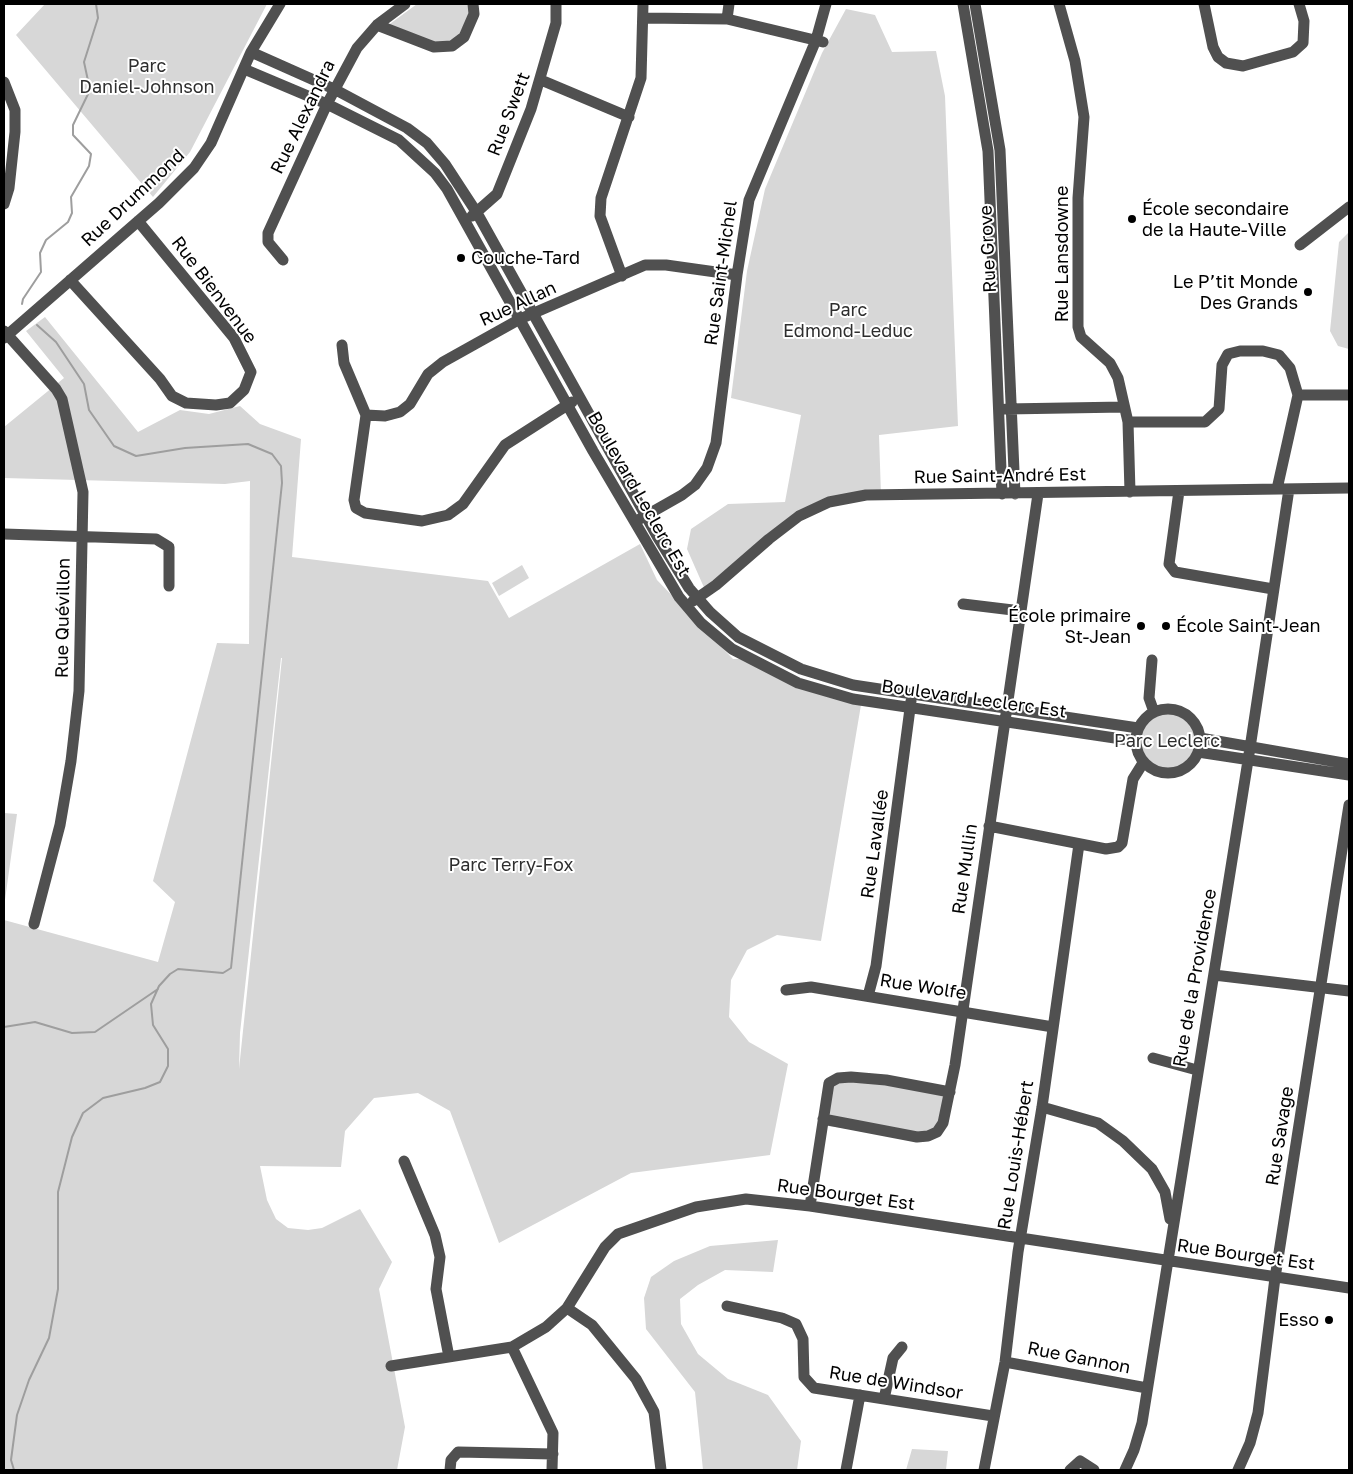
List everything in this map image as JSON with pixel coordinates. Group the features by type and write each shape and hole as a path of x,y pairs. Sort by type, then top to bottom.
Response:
{"street":[{"name":"Rue Drummond","path":"5,335 138,221 194,168 211,143 251,52 272,13 280,4"},
{"name":"Rue Alexandra","path":"283,260 268,242 268,233 334,89 357,48 377,25 405,4"},
{"path":"377,25 434,47 452,46 464,36 474,14 473,4"},
{"name":"Rue Swett","path":"464,220 478,213 497,194 541,80 556,24 556,4"},
{"path":"622,276 600,216 601,198 641,78 643,4"},
{"path":"726,19 729,4"},
{"name":"Rue Saint-Michel","path":"634,522 682,495 695,485 707,468 716,443 745,218 753,187 820,41 826,4"},
{"name":"Rue Grove","path":"963,4 988,151 1002,494"},
{"name":"Rue Grove","path":"975,4 1000,150 1013,409 1015,494"},
{"name":"Rue Lansdowne","path":"1059,4 1075,62 1084,117 1078,198 1078,327 1082,337 1110,363 1118,378 1128,422 1130,492"},
{"path":"1204,4 1213,48 1218,57 1226,63 1243,66 1293,52 1303,43 1304,21 1299,4"},
{"path":"644,18 726,19 820,41"},
{"name":"Boulevard Leclerc Est","path":"251,52 334,89 407,128 427,143 450,170 478,213 645,516 689,588 710,612 738,637 801,669 853,685 1138,728"},
{"name":"Boulevard Leclerc Est","path":"244,69 327,104 399,140 417,154 447,189 634,522 686,606 701,623 732,650 798,683 853,699 1135,741"},
{"path":"541,80 629,117"},
{"path":"4,82 14,110 15,132 9,188 4,204"},
{"path":"1300,245 1349,208"},
{"name":"Rue Bienvenue","path":"70,280 160,379 172,396 186,404 216,406 230,403 244,390 251,372 234,338 138,221"},
{"name":"Rue Allan","path":"366,415 385,416 400,412 410,404 428,374 443,362 520,319 645,265 656,264 737,275"},
{"name":"Rue Quévillon","path":"5,335 56,389 62,399 83,492 79,691 71,761 60,825 34,924"},
{"path":"342,345 344,363 366,415 354,500 356,508 365,513 422,521 448,515 463,504 505,445 580,397"},
{"path":"1128,422 1205,422 1219,409 1222,365 1228,354 1240,351 1263,351 1279,355 1290,368 1298,395 1349,395"},
{"name":"Rue de la Providence","path":"1125,1470 1134,1450 1142,1423 1249,753 1273,588 1283,489 1298,395"},
{"path":"1000,410 1124,407"},
{"name":"Rue Saint-André Est","path":"686,606 716,585 769,538 799,516 829,502 866,495 1179,492 1349,488"},
{"path":"1179,492 1169,564 1175,572 1273,588"},
{"name":"Rue Mullin","path":"823,1119 917,1137 928,1136 941,1128 950,1092 1038,494"},
{"path":"4,534 156,539 169,547 169,586"},
{"path":"963,604 1021,611"},
{"path":"1152,660 1149,698 1154,712"},
{"path":"853,685 853,699"},
{"name":"Rue Lavallée","path":"868,996 876,966 912,695"},
{"path":"1166,708 1181,712 1194,722 1200,738 1198,752 1194,760 1184,769 1169,774 1151,769 1138,756 1135,741 1138,728 1147,716 1154,712 1166,708"},
{"path":"1200,738 1249,753 1349,775"},
{"path":"1198,752 1249,753 1349,764"},
{"path":"989,826 1106,849 1118,847 1122,843 1133,779 1143,763"},
{"name":"Rue Savage","path":"1238,1470 1250,1443 1258,1413 1275,1278 1349,805"},
{"name":"Rue Louis-Hébert","path":"984,1470 993,1416 1006,1362 1020,1238 1042,1107 1079,844"},
{"path":"1214,975 1349,991"},
{"name":"Rue Wolfe","path":"786,990 811,987 962,1010 1053,1027"},
{"path":"1153,1058 1197,1070"},
{"path":"810,1206 829,1083 838,1078 886,1080 950,1092"},
{"path":"1042,1107 1098,1124 1123,1141 1152,1169 1165,1192 1172,1229"},
{"path":"404,1161 435,1236 440,1257 436,1289 449,1357"},
{"name":"Rue Bourget Est","path":"391,1366 512,1347 546,1327 567,1308 605,1247 618,1234 696,1207 746,1199 810,1206 1349,1288"},
{"name":"Rue de Windsor","path":"727,1306 782,1318 796,1324 803,1339 804,1377 814,1388 993,1416"},
{"path":"567,1308 592,1325 636,1379 654,1412 661,1470"},
{"path":"512,1347 553,1433 552,1470"},
{"path":"884,1399 892,1358 902,1347"},
{"name":"Rue Gannon","path":"1006,1362 1147,1388"},
{"path":"846,1470 860,1395"},
{"path":"450,1470 451,1460 458,1452 553,1454"},
{"path":"1070,1470 1080,1461 1094,1470"}],"green space":[{"name":"Parc Daniel-Johnson","path":"45,4 267,4 190,152 153,197 16,35"},
{"path":"417,4 469,4 471,11 451,50 383,29"},
{"name":"Parc Edmond-Leduc","path":"846,9 875,15 892,52 936,51 945,96 958,426 879,435 881,495 866,495 799,516 706,592 687,549 691,529 728,504 785,502 801,415 731,398 747,271 765,189 822,53"},
{"path":"1348,233 1349,349 1338,346 1330,331 1339,242"},
{"name":"Parc Terry-Fox","path":"45,317 138,432 180,410 209,414 240,406 260,424 301,439 292,557 488,581 509,618 640,544 657,580 733,659 741,659 861,705 821,941 777,935 747,950 731,980 729,1017 749,1042 788,1064 770,1155 631,1173 499,1243 450,1111 418,1093 374,1098 345,1131 341,1167 260,1166 267,1200 276,1219 288,1228 308,1230 322,1228 360,1209 392,1262 379,1289 405,1427 397,1470 4,1470 4,920 158,962 175,902 153,881 217,643 249,644 250,481 225,484 4,478 4,427 64,378 26,331","holes":["282,658 239,1069 240,1033"]},
{"path":"522,565 529,578 499,596 492,583"},
{"name":"Parc Leclerc","path":"1162,709 1174,709 1191,718 1198,729 1200,741 1198,753 1191,764 1174,773 1162,773 1150,768 1141,759 1136,747 1136,735 1141,723 1150,714"},
{"path":"4,813 17,814 4,907"},
{"path":"833,1077 949,1095 946,1126 920,1139 821,1125"},
{"path":"778,1240 773,1272 725,1270 698,1285 680,1299 681,1324 698,1354 728,1379 768,1395 801,1441 797,1470 703,1470 695,1392 646,1329 644,1298 651,1277 674,1261 710,1246"},
{"path":"912,1449 948,1451 946,1470 906,1470"}],"waterway":[{"path":"22,304 23,299 41,272 40,253 46,240 68,222 72,213 71,197 89,166 91,154 73,135 73,125 90,90 84,62 98,18 96,4"},
{"path":"14,1470 11,1460 17,1415 29,1380 49,1338 58,1289 58,1192 72,1137 83,1113 103,1098 145,1088 160,1082 168,1066 168,1049 153,1025 151,1004 159,986 170,974 178,969 223,973 231,968 282,483 281,466 272,454 248,444 185,448 136,456 114,446 89,410 84,384 56,342 37,325"},
{"path":"4,1027 35,1022 72,1033 95,1032 158,989"}],"place":[{"name":"École secondaire de la Haute-Ville","path":"1132,219"},
{"name":"Couche-Tard","path":"461,258"},
{"name":"Le P’tit Monde Des Grands","path":"1308,292"},
{"name":"École primaire St-Jean","path":"1141,626"},
{"name":"École Saint-Jean","path":"1166,626"},
{"name":"Esso","path":"1329,1320"}]}
